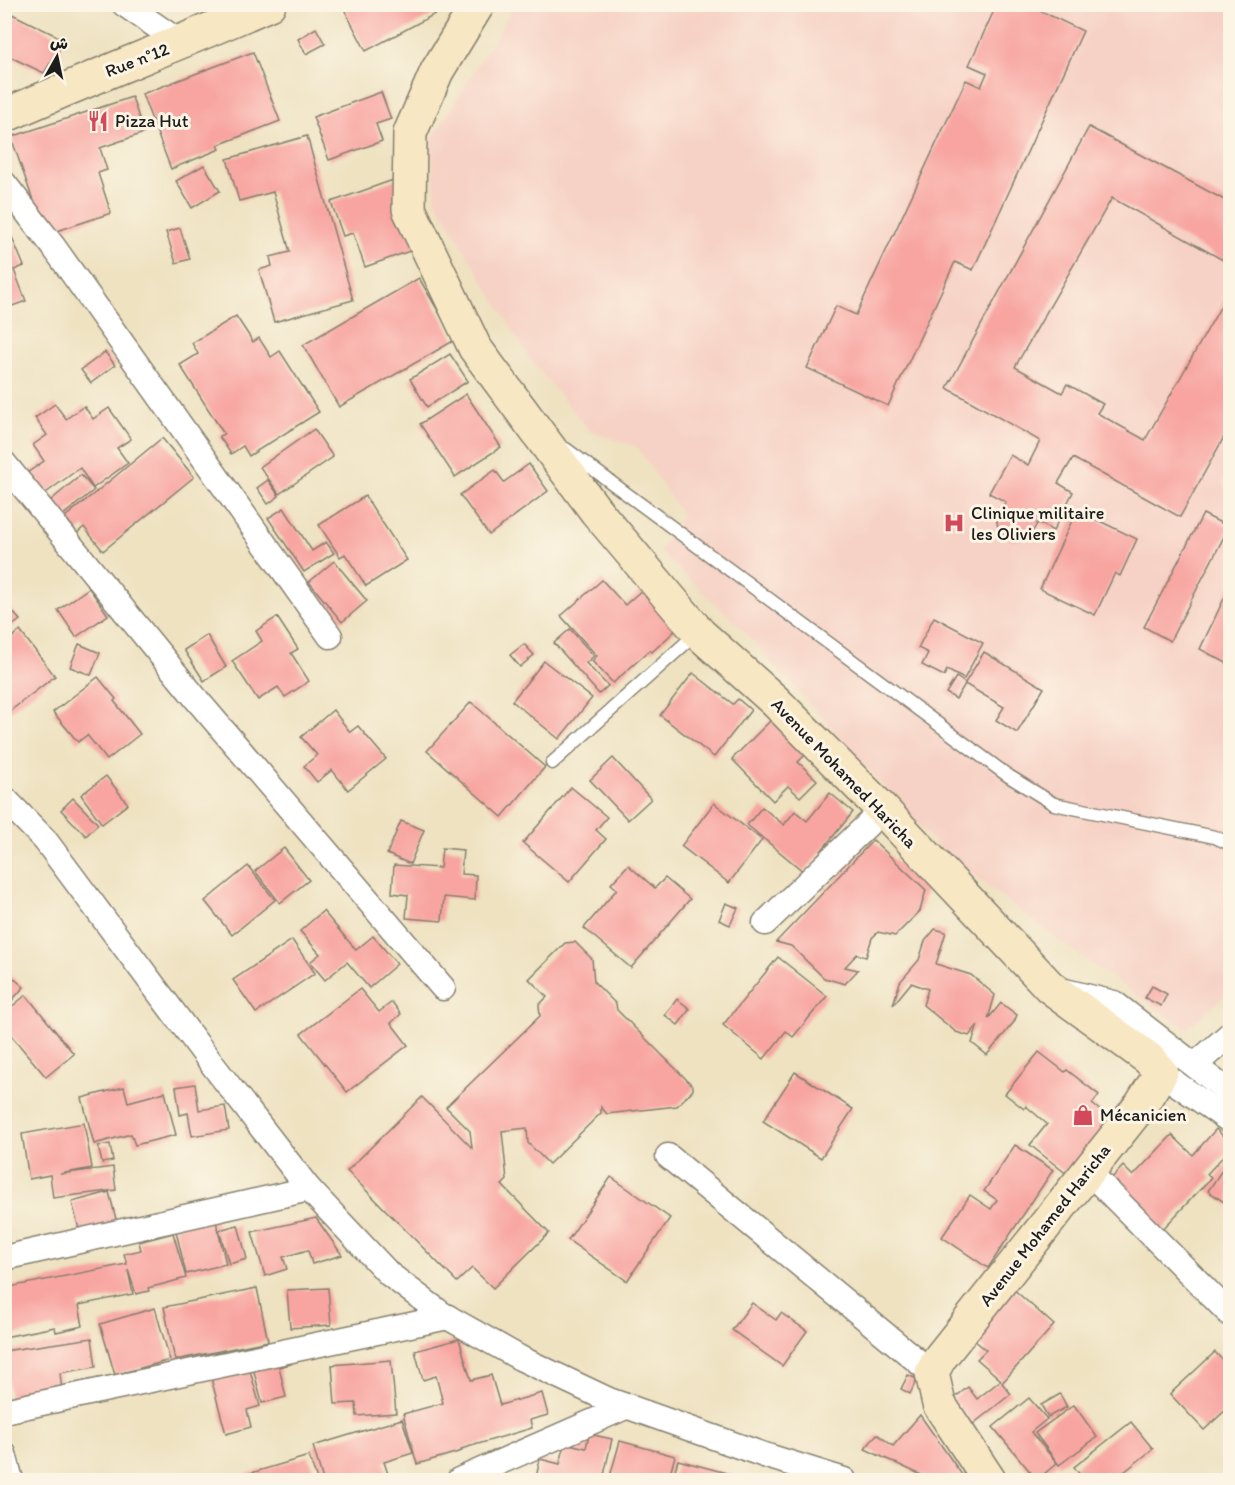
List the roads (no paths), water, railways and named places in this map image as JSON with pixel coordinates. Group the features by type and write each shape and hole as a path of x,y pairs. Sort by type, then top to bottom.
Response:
{"street":[{"path":"124,4 181,43"},
{"name":"Rue n°12","path":"4,116 93,76 181,43 269,4"},
{"name":"Avenue Mohamed Haricha","path":"478,4 437,71 410,133 410,209 476,348 596,511 700,634 775,701 883,810 1050,987 1149,1059 1161,1072 1141,1105 939,1359 932,1373"},
{"path":"4,183 53,246 330,636"},
{"path":"4,463 198,701 443,988"},
{"path":"4,798 45,840 309,1189 389,1274 448,1317 520,1358 609,1400 764,1455 844,1480"},
{"path":"765,923 883,810"},
{"path":"1050,987 1114,1003 1230,1093"},
{"path":"1196,1065 1230,1034"},
{"path":"1161,1072 1230,1121"},
{"path":"668,1155 932,1373 939,1404 989,1480"},
{"path":"1088,1171 1230,1314"},
{"path":"4,1258 309,1189"},
{"path":"4,1411 448,1317"},
{"path":"459,1480 628,1406"},
{"path":"4,1454 11,1480"}],"lane":[{"path":"532,424 998,768 1054,804 1215,837 1230,844"},
{"path":"552,763 688,641 700,634"}],"place":[{"name":"Pizza Hut","path":"98,121"},
{"name":"Clinique militaire les Oliviers","path":"954,523"},
{"name":"Mécanicien","path":"1083,1115"}]}
